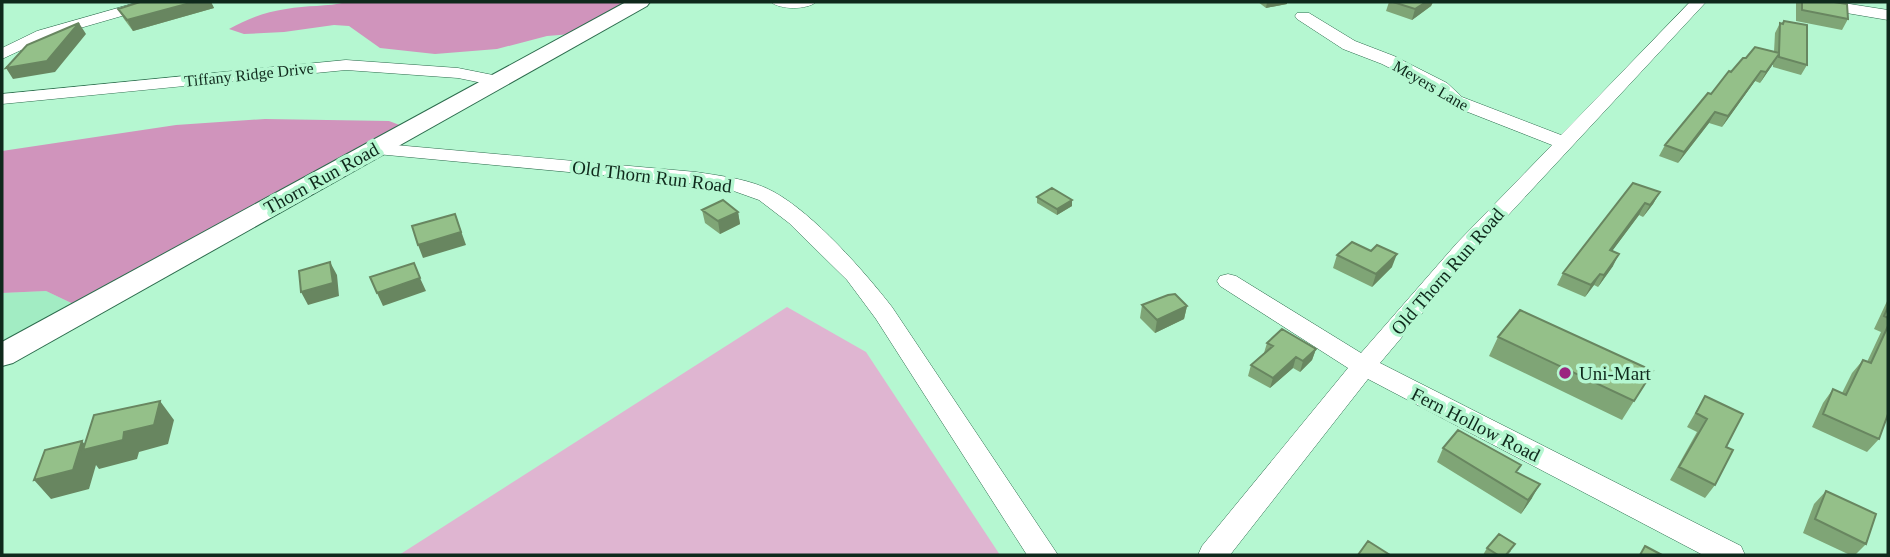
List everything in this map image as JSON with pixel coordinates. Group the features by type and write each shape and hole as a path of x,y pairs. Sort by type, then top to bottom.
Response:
{"street":[{"path":"2,54 43,34 155,2"},
{"name":"Thorn Run Road","path":"2,355 640,2"},
{"path":"779,2 808,2"},
{"name":"Old Thorn Run Road","path":"1213,555 1364,366 1465,248 1698,2"},
{"path":"1811,2 1888,15"},
{"name":"Meyers Lane","path":"1303,16 1349,45 1406,68 1441,87 1456,102 1565,143"},
{"name":"Tiffany Ridge Drive","path":"2,99 336,66 445,72 496,81"},
{"name":"Old Thorn Run Road","path":"373,149 696,178 735,185 766,196 826,246 869,292 1043,555"},
{"name":"Fern Hollow Road","path":"1227,281 1364,366 1730,555"}],"shaded area":[{"path":"347,2 640,2 584,33 547,36 497,49 435,54 380,48 349,26 334,25 244,34 229,29 271,12"},
{"path":"265,119 389,121 410,129 84,309 46,291 2,293 2,151 176,125"},
{"path":"46,291 84,309 2,355 2,293"},
{"path":"787,307 866,352 1000,555 399,555"}],"building":[{"path":"140,2 194,2 127,20 118,9"},
{"path":"1393,2 1426,2 1415,9"},
{"path":"1802,2 1847,4 1848,19 1802,10"},
{"path":"1784,21 1807,25 1807,65 1779,57 1779,54 1766,72 1761,71 1728,116 1715,112 1684,152 1665,145 1708,93 1711,94 1729,71 1755,47 1779,53 1780,23 1783,24"},
{"path":"79,23 47,61 6,68 27,45"},
{"path":"1633,183 1660,192 1650,205 1645,203 1610,250 1619,254 1604,275 1600,274 1591,285 1563,273"},
{"path":"1052,188 1072,200 1057,209 1037,197"},
{"path":"723,200 738,212 718,221 702,210"},
{"path":"455,214 461,232 418,245 412,226"},
{"path":"1352,242 1371,251 1377,245 1397,254 1376,274 1337,255"},
{"path":"330,262 333,283 301,292 299,271"},
{"path":"414,263 420,278 377,293 370,277"},
{"path":"1175,294 1187,306 1157,320 1142,305 1168,295"},
{"path":"1520,310 1653,371 1634,401 1498,337"},
{"path":"1888,326 1888,414 1879,439 1823,414 1833,389 1846,395 1863,360 1871,363"},
{"path":"1282,329 1316,349 1303,361 1296,357 1273,378 1251,365 1273,346 1267,343"},
{"path":"1705,396 1743,414 1726,447 1733,450 1715,485 1679,467 1707,419 1696,413"},
{"path":"160,401 154,425 124,432 123,440 83,450 94,415"},
{"path":"1458,430 1521,465 1516,472 1540,484 1528,500 1443,448"},
{"path":"82,441 73,470 34,480 45,450"},
{"path":"1826,491 1876,514 1866,544 1815,519"},
{"path":"1499,534 1515,544 1506,555 1498,555 1487,548"},
{"path":"1368,541 1390,555 1358,555"},
{"path":"1645,546 1662,555 1640,555"}],"place":[{"name":"Uni-Mart","path":"1565,373"}]}
